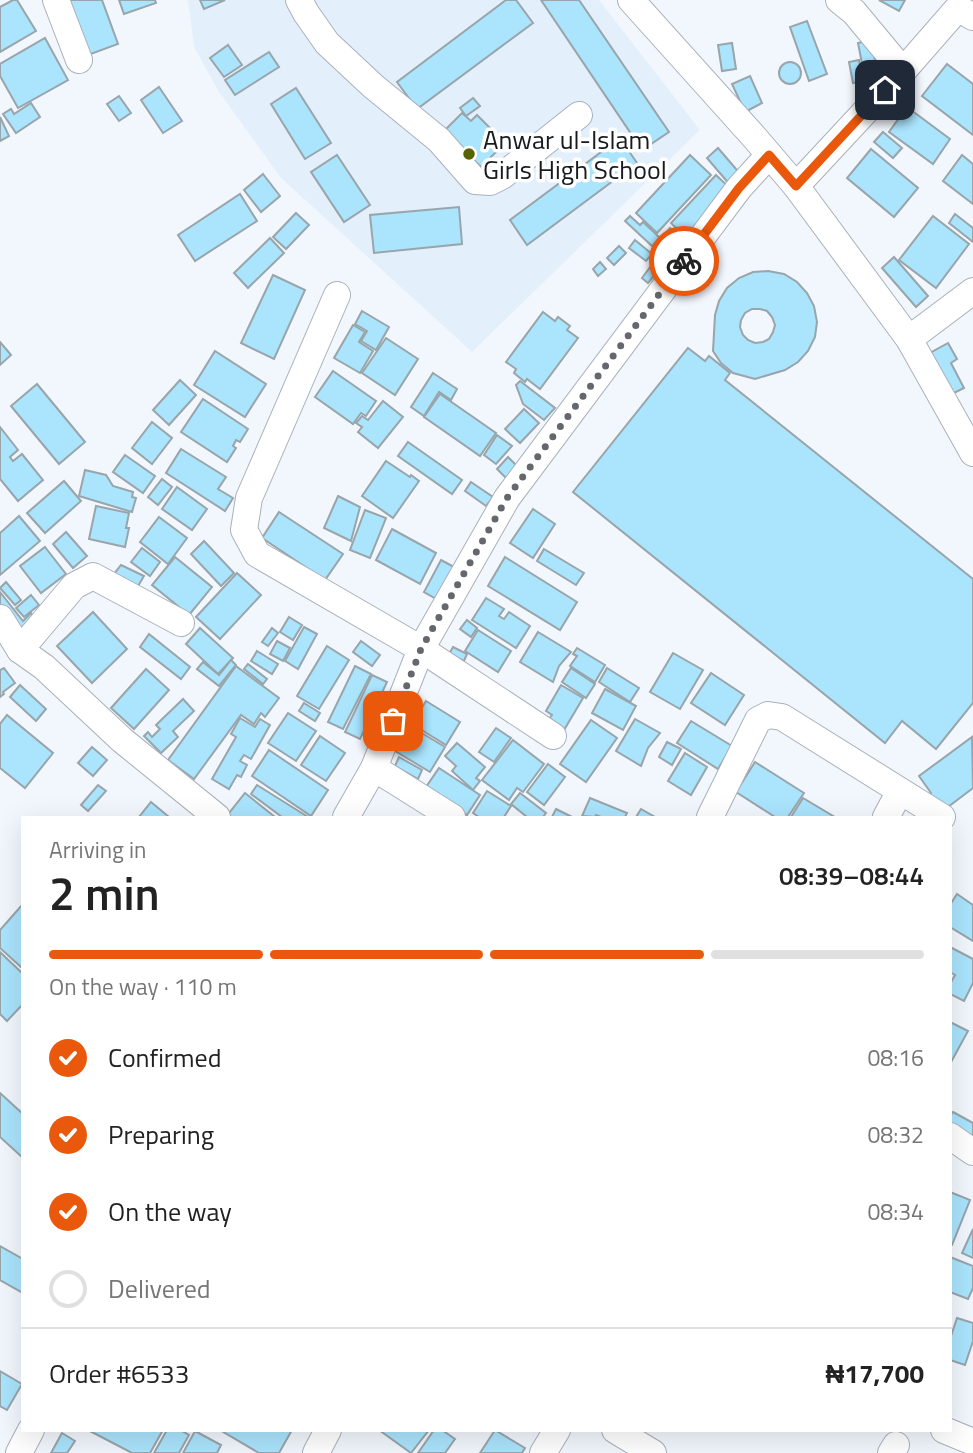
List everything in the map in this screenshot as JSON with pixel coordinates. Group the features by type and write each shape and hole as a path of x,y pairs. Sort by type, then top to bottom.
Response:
{"street":[{"path":"56,0 79,60"},
{"path":"299,0 327,43 373,86 439,140 475,181 490,182 502,176 579,115"},
{"path":"631,0 796,186 909,338 973,453"},
{"path":"839,0 854,12 903,71"},
{"path":"796,186 965,8"},
{"path":"347,816 374,768 421,649 507,498 731,199 769,155"},
{"path":"909,338 973,291"},
{"path":"337,295 249,498 244,530 257,554 421,649 553,736"},
{"path":"20,650 74,586 93,576 181,623"},
{"path":"0,618 20,650 44,667 122,740 216,816"},
{"path":"710,816 758,720 768,715 782,717 940,816"},
{"path":"374,768 450,816"},
{"path":"887,816 900,790"},
{"path":"952,1137 973,1152"},
{"path":"19,1453 30,1432"},
{"path":"316,1453 327,1432"},
{"path":"543,1453 556,1432"},
{"path":"618,1432 653,1453"},
{"path":"949,1432 973,1442"}],"shaded area":[{"name":"Anwar ul-Islam Girls High School","path":"188,0 599,0 700,130 472,352 281,178 219,92 194,47"}],"building":[{"path":"17,0 36,31 0,52 0,7"},
{"path":"68,0 102,0 118,44 88,55"},
{"path":"119,0 155,0 156,3 124,14"},
{"path":"200,0 225,0 204,9"},
{"path":"506,0 516,0 533,23 417,109 397,82"},
{"path":"541,0 579,0 669,132 642,150"},
{"path":"879,0 905,0 899,11"},
{"path":"807,21 827,74 809,81 790,27"},
{"path":"45,38 68,80 18,108 0,76 0,64"},
{"path":"871,40 878,76 865,79 858,43"},
{"path":"732,43 736,69 722,71 718,45"},
{"path":"228,45 242,65 224,77 210,58"},
{"path":"269,52 279,67 235,95 225,80"},
{"path":"859,60 863,81 853,83 849,62"},
{"path":"790,62 798,65 801,73 798,81 790,84 782,81 779,73 782,65"},
{"path":"947,64 973,84 973,135 922,96"},
{"path":"750,76 762,103 745,112 732,84"},
{"path":"159,87 182,121 163,133 141,100"},
{"path":"296,88 331,143 305,159 271,104"},
{"path":"119,96 131,113 119,121 107,104"},
{"path":"473,98 480,106 466,116 460,108"},
{"path":"31,103 40,117 16,133 3,114 11,109 14,114"},
{"path":"907,107 950,139 933,164 889,132"},
{"path":"462,113 471,121 477,115 505,143 481,167 444,131"},
{"path":"0,117 9,136 0,141"},
{"path":"883,132 902,148 893,158 874,142"},
{"path":"620,138 637,163 527,245 510,220"},
{"path":"718,148 742,176 731,186 707,158"},
{"path":"871,149 918,188 894,217 847,178"},
{"path":"337,155 370,205 344,222 311,172"},
{"path":"690,155 711,175 657,233 636,213"},
{"path":"962,155 973,164 973,204 943,181"},
{"path":"263,174 280,196 261,212 244,190"},
{"path":"716,175 733,191 691,243 671,223"},
{"path":"240,194 257,221 195,261 178,235"},
{"path":"459,207 462,244 374,253 370,215"},
{"path":"296,213 309,225 286,249 273,237"},
{"path":"955,214 973,228 973,242 949,223"},
{"path":"630,216 640,225 643,222 660,238 652,246 625,221"},
{"path":"933,216 969,244 936,288 899,260"},
{"path":"670,228 689,245 670,266 652,249"},
{"path":"270,238 284,253 248,288 234,273"},
{"path":"635,240 652,254 646,261 629,248"},
{"path":"619,246 626,253 614,265 607,258"},
{"path":"894,257 928,296 916,307 882,268"},
{"path":"600,262 606,269 598,276 593,269"},
{"path":"651,266 658,271 648,283 642,278"},
{"path":"753,272 784,274 797,282 814,306 817,322 815,337 798,362 785,370 755,379 733,373 721,363 713,351 715,315 719,301 727,288 739,278","holes":["760,309 767,311 775,325 769,339 755,343 743,335 741,320 745,313"]},
{"path":"273,275 305,290 274,359 241,343"},
{"path":"362,311 389,327 376,350 361,341 367,331 355,324"},
{"path":"543,312 555,321 558,317 570,326 567,330 578,338 540,389 527,379 525,382 514,373 516,369 506,362"},
{"path":"353,325 365,332 359,342 373,351 360,373 334,358"},
{"path":"386,338 418,359 395,395 362,373"},
{"path":"0,342 11,355 0,365"},
{"path":"948,343 957,359 951,363 964,388 952,394 930,353"},
{"path":"688,348 705,361 709,356 730,373 725,380 973,579 973,703 936,749 902,721 885,743 573,492"},
{"path":"215,351 266,384 245,417 194,385"},
{"path":"333,371 376,401 366,416 361,413 353,424 315,397"},
{"path":"433,373 457,389 451,400 439,392 424,416 411,407"},
{"path":"180,380 196,395 169,425 153,410"},
{"path":"520,381 555,408 544,420 523,404 516,385"},
{"path":"37,384 85,442 59,464 11,406"},
{"path":"440,394 496,433 480,456 424,417"},
{"path":"203,399 248,429 240,442 236,440 233,446 236,448 227,462 181,432"},
{"path":"383,401 403,417 378,448 358,432 362,427 356,423 362,416 368,420"},
{"path":"524,409 539,423 520,443 505,429"},
{"path":"152,422 172,438 152,464 132,448"},
{"path":"0,427 18,450 10,457 13,461 22,454 43,480 18,501 0,479"},
{"path":"497,435 512,446 496,464 484,455"},
{"path":"408,442 462,480 452,494 398,456"},
{"path":"181,449 226,477 218,489 233,498 225,511 166,473"},
{"path":"125,455 155,476 143,493 113,472"},
{"path":"508,457 520,469 509,481 497,469"},
{"path":"386,461 419,481 393,518 362,496"},
{"path":"85,470 106,475 113,486 133,492 132,497 136,498 132,512 79,496"},
{"path":"162,479 172,487 158,505 148,497"},
{"path":"64,481 81,501 45,533 27,513"},
{"path":"471,482 493,497 486,506 465,491"},
{"path":"177,487 207,509 192,530 162,509"},
{"path":"338,496 360,507 351,541 324,528"},
{"path":"96,506 129,513 125,547 89,539"},
{"path":"533,509 555,524 533,558 510,543"},
{"path":"365,510 386,518 370,558 350,550"},
{"path":"279,512 343,554 325,580 262,538"},
{"path":"19,516 40,541 0,575 0,533"},
{"path":"159,517 187,538 168,564 140,542"},
{"path":"392,529 436,553 420,584 376,560"},
{"path":"66,532 87,556 73,568 53,544"},
{"path":"204,541 234,573 221,586 191,554"},
{"path":"45,547 66,574 41,593 20,566"},
{"path":"142,548 160,562 150,576 131,562"},
{"path":"544,549 584,573 576,585 537,561"},
{"path":"175,557 212,587 189,615 152,585"},
{"path":"505,557 577,602 560,630 488,586"},
{"path":"441,560 456,568 438,600 424,592"},
{"path":"121,565 144,576 134,593 114,574"},
{"path":"237,573 261,595 220,639 196,617"},
{"path":"6,582 21,600 15,605 0,588"},
{"path":"0,592 23,621 31,613 38,622 21,636 0,610"},
{"path":"31,595 39,605 24,617 16,608"},
{"path":"486,598 504,609 499,616 504,619 509,612 530,626 516,648 472,620"},
{"path":"93,612 127,649 92,683 57,646"},
{"path":"289,617 302,625 293,640 280,632"},
{"path":"467,620 477,628 471,637 460,629"},
{"path":"304,627 317,634 298,669 285,661"},
{"path":"200,628 233,658 218,674 186,644"},
{"path":"272,628 278,633 268,646 262,642"},
{"path":"478,630 511,651 498,672 465,651"},
{"path":"538,632 571,652 559,666 553,682 520,662"},
{"path":"149,634 190,667 181,679 140,647"},
{"path":"277,641 290,648 283,661 270,654"},
{"path":"361,641 380,655 372,666 353,652"},
{"path":"327,646 349,660 319,709 297,696"},
{"path":"453,647 467,654 464,661 449,654"},
{"path":"577,648 605,665 595,682 570,666 577,656 573,654"},
{"path":"257,651 278,664 272,674 251,661"},
{"path":"673,653 703,670 680,709 650,692"},
{"path":"231,660 236,665 219,686 197,669 203,662 219,675"},
{"path":"248,664 267,679 263,684 244,669"},
{"path":"236,666 279,698 265,717 261,713 254,724 241,715 194,779 168,760"},
{"path":"355,666 371,674 343,729 328,722"},
{"path":"4,668 15,683 0,697 0,670"},
{"path":"571,668 595,684 586,698 562,682"},
{"path":"607,668 639,688 630,702 599,682"},
{"path":"146,669 169,690 134,729 111,708"},
{"path":"711,673 744,695 725,725 691,703"},
{"path":"372,675 387,682 360,739 345,732"},
{"path":"20,685 46,709 36,721 10,697"},
{"path":"561,685 583,698 564,730 548,720 552,715 546,711"},
{"path":"605,689 636,706 623,730 592,713"},
{"path":"183,699 194,711 173,731 178,737 161,753 144,736 148,732 152,737 160,729 156,725"},
{"path":"426,701 460,722 446,745 412,724"},
{"path":"304,703 320,713 315,721 299,711"},
{"path":"288,713 316,731 296,761 268,743"},
{"path":"7,715 53,753 25,788 0,768 0,724"},
{"path":"240,718 255,727 260,719 270,725 251,759 244,755 240,761 247,765 241,777 237,775 229,789 212,779 236,737 231,734"},
{"path":"635,719 660,733 648,748 641,766 616,751"},
{"path":"591,720 617,738 586,782 560,764"},
{"path":"691,721 732,746 718,769 677,743"},
{"path":"410,726 445,747 430,772 395,751"},
{"path":"496,728 511,738 494,762 479,752"},
{"path":"320,736 345,753 326,781 301,765"},
{"path":"972,737 973,788 944,810 926,797 931,793 919,776"},
{"path":"513,740 544,764 523,792 517,788 509,800 482,780"},
{"path":"667,742 681,749 672,765 659,757"},
{"path":"457,743 485,767 476,778 480,781 473,790 452,771 456,766 445,756"},
{"path":"92,747 107,760 93,776 78,763"},
{"path":"269,750 328,790 311,816 252,776"},
{"path":"685,753 707,767 691,795 668,781"},
{"path":"399,757 422,770 418,779 395,766"},
{"path":"755,762 804,793 789,816 773,816 736,792"},
{"path":"548,764 565,777 544,805 527,792"},
{"path":"439,768 480,795 467,815 426,787"},
{"path":"98,785 106,791 88,811 81,805"},
{"path":"257,785 306,816 281,816 251,794"},
{"path":"487,791 511,806 505,816 478,816 473,813"},
{"path":"245,793 274,816 227,816"},
{"path":"520,793 546,813 544,816 526,816 511,804"},
{"path":"590,798 627,813 626,816 582,816"},
{"path":"803,798 833,816 792,816"},
{"path":"151,802 168,816 140,816"},
{"path":"556,809 570,816 552,816"},
{"path":"641,809 653,816 637,816"},
{"path":"957,894 973,905 973,941 952,928 952,902"},
{"path":"21,906 21,967 0,948 0,930"},
{"path":"952,948 973,959 973,983 964,1001 952,995 952,980 955,975 952,973"},
{"path":"0,952 21,972 21,1006 7,1021 0,1014"},
{"path":"952,1023 968,1031 952,1060"},
{"path":"0,1093 21,1112 21,1156 0,1137"},
{"path":"952,1113 973,1123 973,1139 952,1127"},
{"path":"952,1193 970,1200 952,1245"},
{"path":"973,1229 973,1258 962,1253"},
{"path":"0,1246 21,1258 21,1292 0,1280"},
{"path":"952,1258 973,1266 973,1288 968,1299 952,1293"},
{"path":"957,1318 973,1323 973,1341 965,1365 952,1361 952,1333"},
{"path":"0,1371 21,1386 7,1410 0,1406"},
{"path":"92,1432 162,1432 150,1453 132,1453"},
{"path":"166,1432 184,1432 189,1435 179,1453 154,1453"},
{"path":"194,1432 221,1445 217,1453 183,1453"},
{"path":"223,1432 291,1432 279,1453 259,1453"},
{"path":"382,1432 427,1432 411,1453"},
{"path":"433,1432 445,1432 455,1439 445,1453 418,1453"},
{"path":"494,1432 498,1432 525,1448 522,1453 480,1453"},
{"path":"62,1433 75,1441 67,1453 51,1453"}],"way so far":[{"path":"393,721 421,649 507,498 684,261"}],"place":[{"name":"Anwar ul-Islam Girls High School","path":"469,154"}],"route":[{"path":"684,261 739,188 769,155 796,186 885,90"}]}
